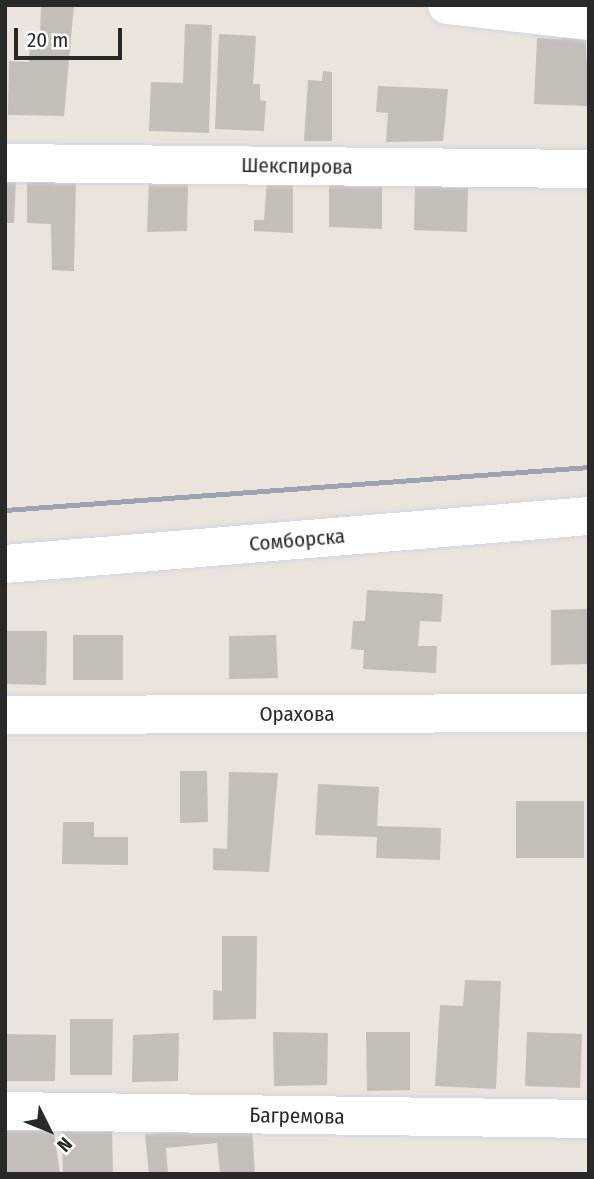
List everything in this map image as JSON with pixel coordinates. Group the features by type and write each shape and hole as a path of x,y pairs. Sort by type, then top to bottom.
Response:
{"street":[{"path":"447,5 589,21"},
{"name":"Шекспирова","path":"5,163 589,169"},
{"name":"Сомборска","path":"5,564 589,516"},
{"name":"Орахова","path":"5,715 589,713"},
{"name":"Багремова","path":"5,1111 589,1119"}],"building":[{"path":"41,5 74,5 64,116 8,115 9,61 29,62 30,37 40,37"},
{"path":"185,24 212,25 209,133 149,131 151,82 183,83"},
{"path":"562,26 585,27 589,106 534,104 537,38 562,39"},
{"path":"219,34 256,36 253,84 260,84 260,100 266,101 264,131 215,129"},
{"path":"323,71 332,72 332,141 304,141 308,80 322,81"},
{"path":"378,86 448,89 443,141 386,142 388,113 376,112"},
{"path":"16,180 14,223 5,223 5,181"},
{"path":"27,180 76,181 74,271 52,270 51,224 27,223"},
{"path":"149,180 188,183 187,231 147,232"},
{"path":"293,180 293,233 254,231 254,220 264,220 267,181"},
{"path":"329,184 382,184 382,229 329,227"},
{"path":"415,184 468,185 467,232 414,230"},
{"path":"367,590 443,594 441,622 420,621 418,646 437,646 436,673 363,669 364,650 351,649 353,621 365,621"},
{"path":"589,609 589,664 551,665 551,610"},
{"path":"5,631 47,631 46,685 5,684"},
{"path":"73,635 123,635 123,680 73,680"},
{"path":"276,635 278,678 229,679 229,636"},
{"path":"180,771 207,771 208,822 180,823"},
{"path":"229,772 278,773 269,872 213,870 213,848 227,849"},
{"path":"318,784 379,787 377,826 441,828 440,860 376,858 377,837 315,835"},
{"path":"516,801 584,801 584,858 516,858"},
{"path":"63,822 94,822 94,837 128,837 128,865 62,864"},
{"path":"222,936 257,936 256,1019 213,1020 213,990 222,991"},
{"path":"465,980 501,981 496,1089 435,1086 440,1005 463,1006"},
{"path":"70,1019 113,1019 112,1075 70,1075"},
{"path":"273,1032 328,1033 327,1085 274,1086"},
{"path":"366,1032 410,1032 410,1090 367,1091"},
{"path":"527,1032 582,1034 580,1088 525,1086"},
{"path":"179,1033 178,1081 132,1082 133,1035"},
{"path":"7,1034 56,1035 55,1081 6,1081"},
{"path":"53,1125 60,1174 5,1172 5,1127"},
{"path":"112,1126 113,1174 63,1174 62,1128"},
{"path":"252,1126 255,1174 220,1174 217,1143 166,1148 168,1174 149,1174 145,1134"}],"railway":[{"path":"5,510 589,467"}]}
